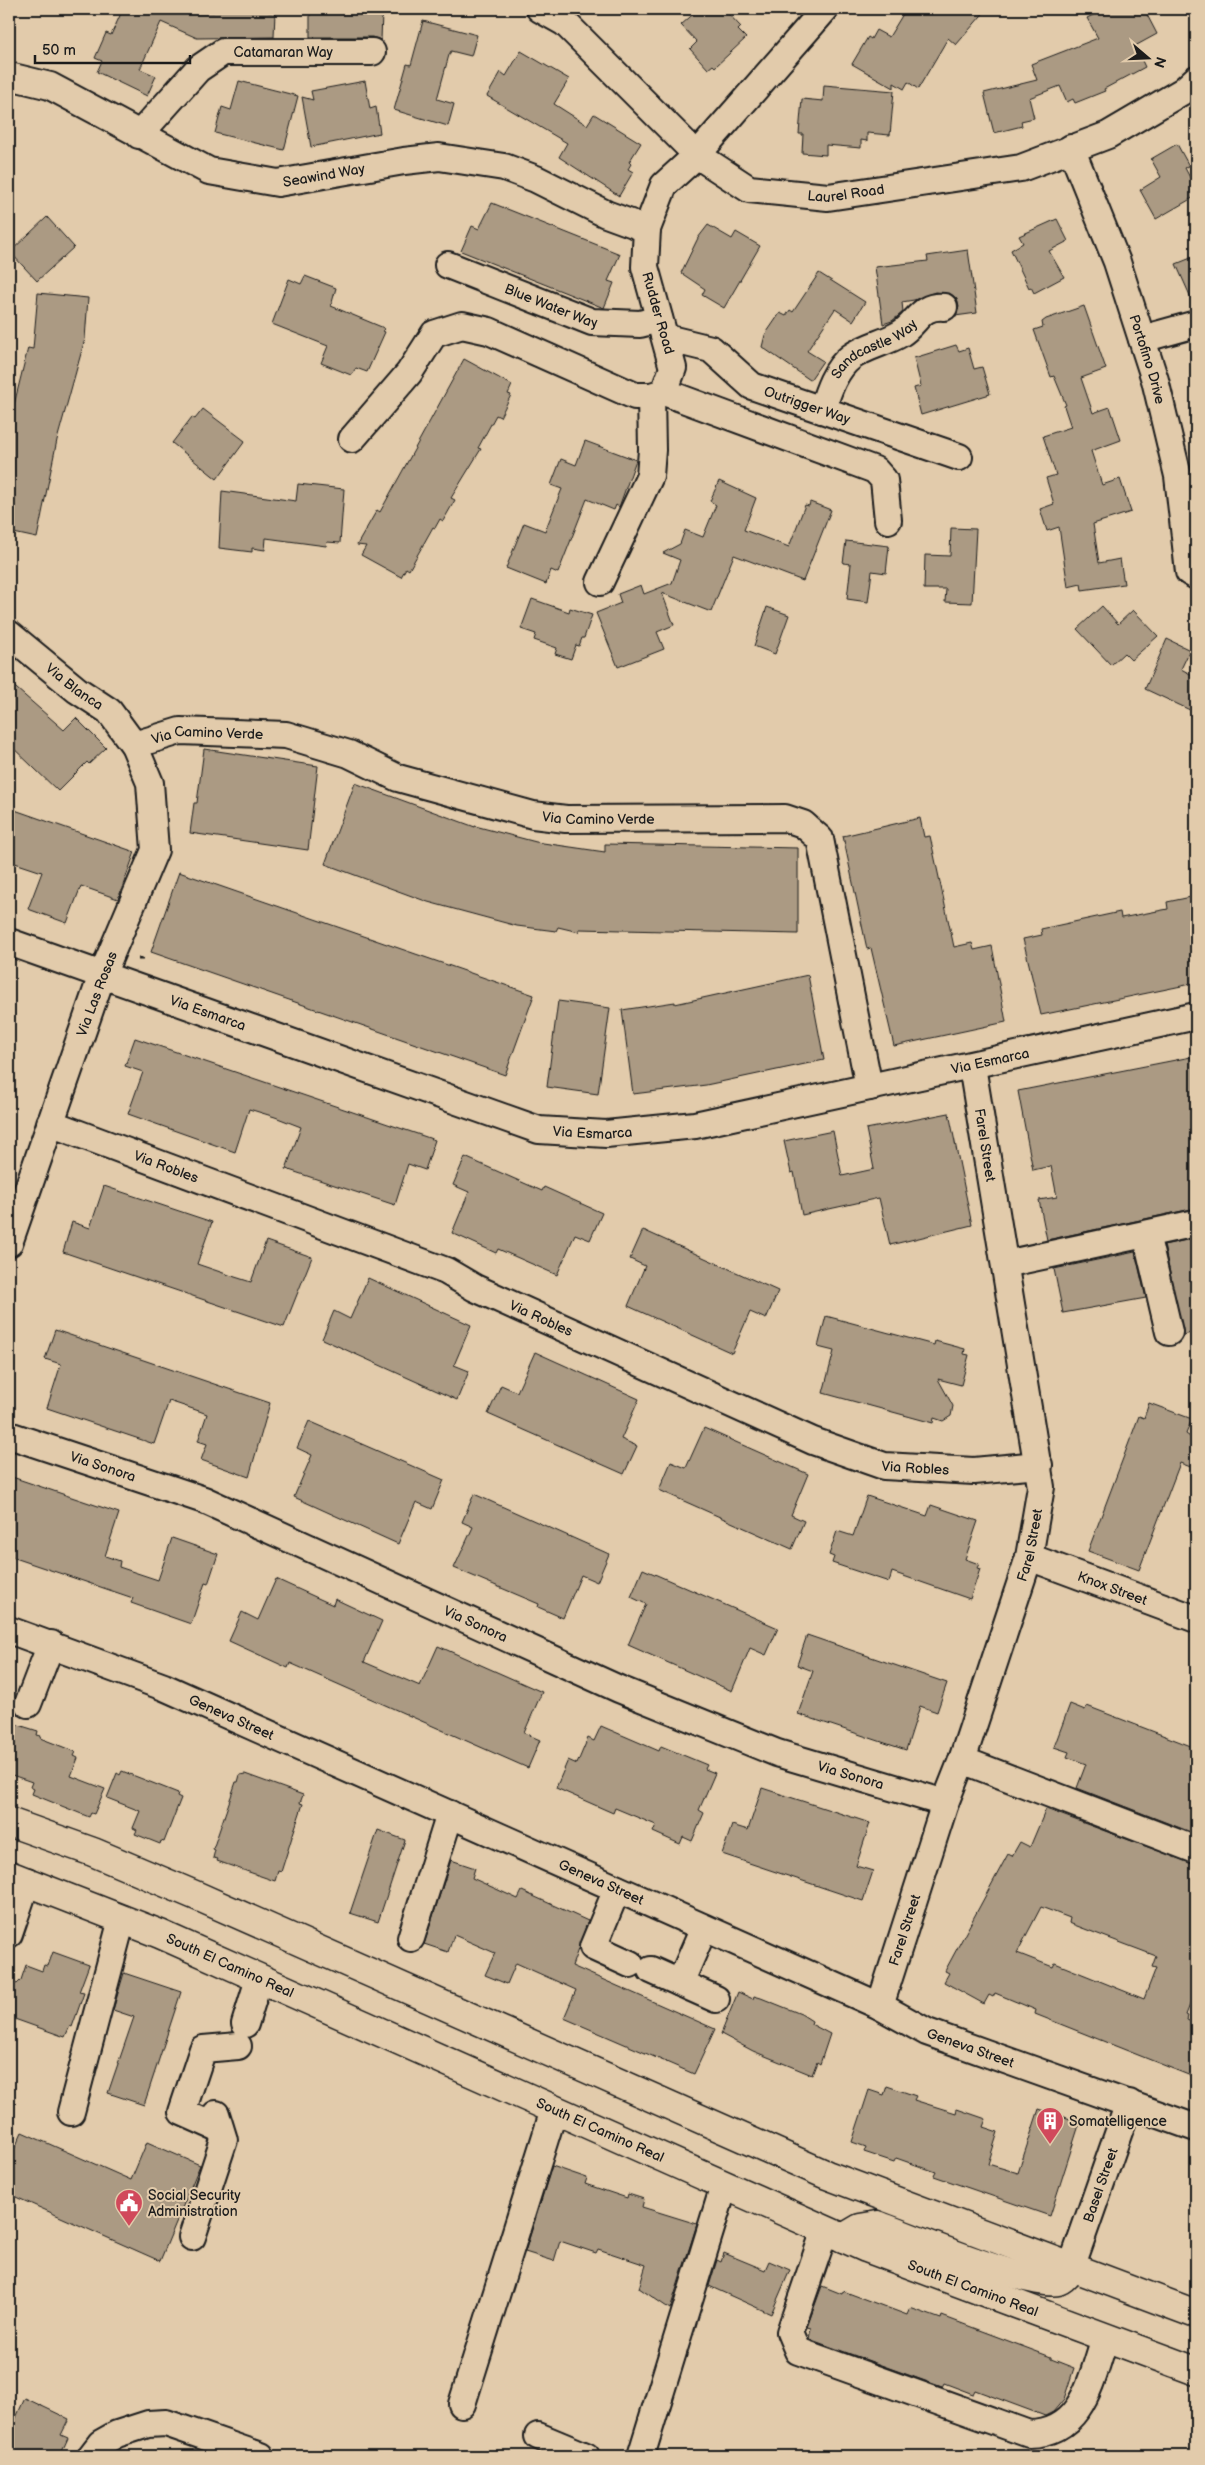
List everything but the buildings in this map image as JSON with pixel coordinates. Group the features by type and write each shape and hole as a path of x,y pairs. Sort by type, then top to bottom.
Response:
{"main road":[{"path":"9,1822 93,1852 197,1896 827,2175 1196,2314"},
{"name":"South El Camino Real","path":"18,1878 122,1919 834,2234 947,2280 1196,2371"},
{"path":"834,2234 870,2225 878,2225 1018,2276 1043,2282 1058,2281 1066,2276 1071,2268"}],"street":[{"name":"Laurel Road","path":"540,9 565,23 697,155 750,189 828,198 1022,168 1108,135 1183,91 1196,79"},
{"name":"Rudder Road","path":"658,394 674,368 645,267 647,228 664,185 697,155 813,13"},
{"name":"Catamaran Way","path":"139,135 198,69 223,52 372,52"},
{"name":"Seawind Way","path":"9,76 50,86 209,171 278,183 404,161 440,157 504,167 536,178 606,214 647,228"},
{"name":"Portofino Drive","path":"1072,148 1117,262 1155,380 1178,476 1189,572 1196,576"},
{"name":"Blue Water Way","path":"448,265 592,322 640,324 663,328"},
{"name":"Sandcastle Way","path":"822,410 832,381 851,357 902,333 918,315 935,307 944,308"},
{"path":"1142,339 1196,324"},
{"path":"352,439 409,373 434,334 462,325 489,331 635,396 658,394 875,470 884,480 888,520"},
{"name":"Outrigger Way","path":"663,328 711,348 752,386 960,457"},
{"path":"600,582 650,476 658,394"},
{"name":"Via Blanca","path":"9,634 77,690 109,711 134,745"},
{"name":"Via Camino Verde","path":"134,745 180,730 286,734 349,754 398,778 533,815 566,819 786,818 803,824 820,839 869,1087"},
{"name":"Via Las Rosas","path":"9,1243 102,975 155,850 150,783 134,745"},
{"name":"Via Esmarca","path":"9,942 539,1130 606,1134 695,1125 1196,1016"},
{"name":"Farel Street","path":"880,2006 945,1803 962,1760 1029,1558 1041,1487 972,1066"},
{"name":"Via Robles","path":"50,1123 446,1270 475,1288 812,1441 884,1466 974,1471 1038,1465"},
{"path":"1005,1264 1196,1224"},
{"path":"1146,1234 1169,1332"},
{"name":"Via Sonora","path":"9,1434 204,1500 619,1689 777,1754 945,1803"},
{"name":"Knox Street","path":"1029,1558 1196,1619"},
{"name":"Geneva Street","path":"9,1630 164,1687 880,2006 927,2032 1196,2128"},
{"path":"28,1704 51,1644"},
{"path":"962,1760 1196,1850"},
{"path":"410,1938 450,1814"},
{"path":"9,1934 18,1878"},
{"path":"617,1889 593,1947 716,1999"},
{"path":"71,2112 122,1919"},
{"path":"680,1983 704,1928"},
{"path":"192,2237 224,2140 218,2121 182,2112 203,2049 241,2035 259,1979"},
{"name":"Basel Street","path":"1071,2268 1129,2103"},
{"path":"462,2404 554,2110"},
{"path":"641,2456 724,2186"},
{"path":"834,2234 790,2332 798,2351 1029,2434 1045,2433 1060,2426 1075,2413 1085,2398 1105,2338"},
{"path":"92,2456 101,2443 117,2434 148,2424 166,2423 261,2456"},
{"path":"538,2436 586,2456"}],"path":[{"path":"138,959 145,959"}],"place":[{"name":"Somatelligence","path":"1050,2145"},
{"name":"Social Security Administration","path":"129,2227"}]}
